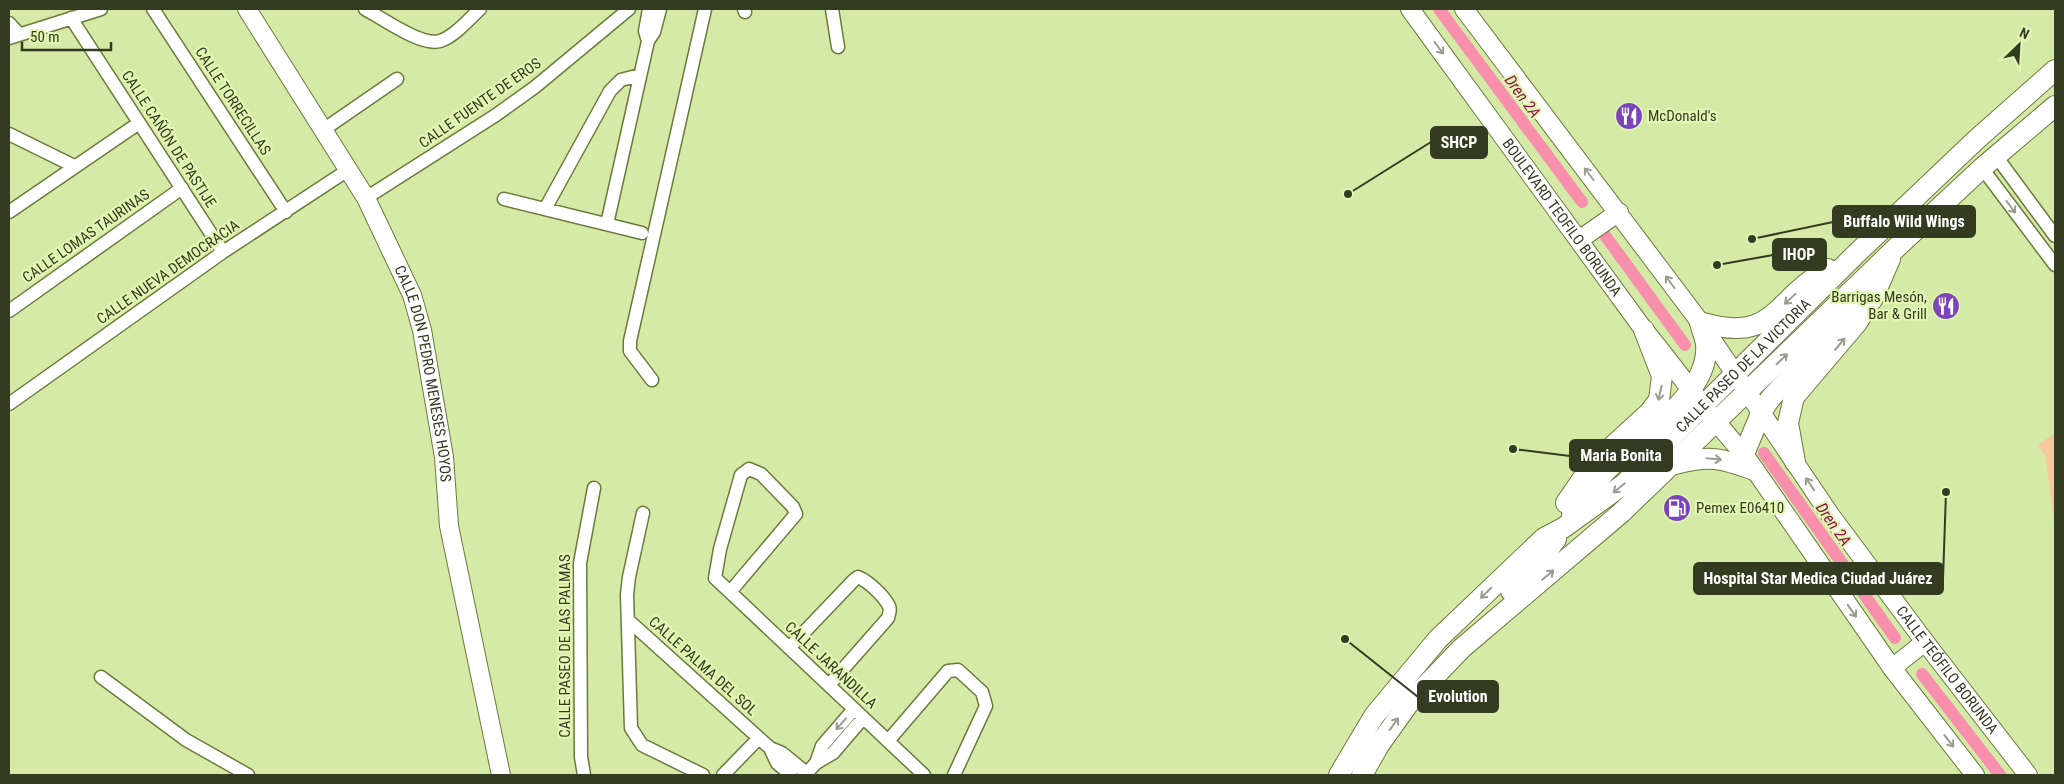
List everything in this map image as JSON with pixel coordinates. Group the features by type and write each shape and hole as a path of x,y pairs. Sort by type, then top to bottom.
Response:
{"main road":[{"name":"CALLE DON PEDRO MENESES HOYOS","path":"247,9 366,198 412,295 422,330 444,457 448,526 501,775"},
{"name":"BOULEVARD TEOFILO BORUNDA","path":"1410,9 1644,330 1692,389 1716,423"},
{"path":"1464,9 1619,212 1700,322 1748,393"},
{"path":"1989,162 1981,160 1984,152 2024,115 2050,75"},
{"name":"CALLE PASEO DE LA VICTORIA","path":"1339,775 1362,732 1431,646 1544,538 1563,528 1624,484 1858,252 1959,156 2050,75"},
{"name":"CALLE PASEO DE LA VICTORIA","path":"1362,775 1378,745 1409,704 1462,648 1621,513 1674,465 1895,249 1989,162 2055,106"},
{"path":"1749,462 1762,411 1770,399 1845,317 1853,305 1861,282 1873,258 1953,178 1959,156"},
{"path":"1579,240 1619,212"},
{"path":"1795,462 1788,423 1794,397 1856,324 1873,298 1895,249"},
{"path":"1700,322 1720,328 1743,330 1758,324 1775,313 1822,272 1858,252"},
{"path":"1462,648 1484,616 1540,561 1610,466 1671,413 1692,389 1700,372 1705,350 1700,322"},
{"path":"1544,538 1592,465 1649,413 1659,400 1662,386 1661,371 1644,330"},
{"name":"CALLE TEÓFILO BORUNDA","path":"1748,393 1762,411 1831,516 2028,775"},
{"path":"1716,423 1749,462 1892,668 1975,775"},
{"path":"1674,465 1700,458 1749,462"},
{"path":"1892,668 1925,642"}],"street":[{"path":"9,23 14,36 101,9"},
{"name":"CALLE TORRECILLAS","path":"153,9 286,212"},
{"path":"365,9 414,36 435,42 449,36 480,9"},
{"name":"CALLE FUENTE DE EROS","path":"366,198 496,115 535,87 630,9"},
{"path":"648,41 645,32 649,9"},
{"path":"607,224 648,41 654,32 660,9"},
{"path":"652,380 630,351 630,341 705,9"},
{"path":"832,9 838,47"},
{"name":"CALLE CAÑÓN DE PASTIJE","path":"72,18 223,252"},
{"path":"545,209 610,91 621,80 640,75"},
{"path":"322,130 397,79"},
{"path":"9,212 139,123"},
{"path":"9,134 74,166"},
{"path":"1989,162 2055,236"},
{"path":"1989,162 2055,265"},
{"name":"CALLE NUEVA DEMOCRACIA","path":"9,404 223,252 348,170"},
{"name":"CALLE LOMAS TAURINAS","path":"9,311 182,188"},
{"path":"504,199 642,233"},
{"name":"CALLE JARANDILLA","path":"730,592 796,514 793,507 755,470 749,468 741,475 720,549 715,578 924,775"},
{"name":"CALLE PASEO DE LAS PALMAS","path":"584,775 581,757 580,563 594,488"},
{"name":"CALLE PALMA DEL SOL","path":"643,513 628,576 628,620 770,748 778,763 791,775"},
{"path":"789,648 854,580 858,577 864,580 889,605 890,612 888,618 829,685"},
{"path":"628,620 629,721 633,734 642,745 703,775"},
{"path":"888,741 948,671 958,670 982,692 986,706 954,775"},
{"path":"101,677 186,740 248,775"},
{"path":"807,775 816,763 833,753 859,714"},
{"path":"723,775 759,738"},
{"name":"CALLE PALMA DEL SOL","path":"770,748 782,753 807,775"}],"shaded area":[{"path":"2055,433 2055,529 2045,455 2038,445"}],"waterway":[{"name":"Dren 2A","path":"1439,9 1582,202"},
{"name":"Dren 2A","path":"1604,234 1685,345"},
{"name":"Dren 2A","path":"1764,453 1895,638"},
{"name":"Dren 2A","path":"1922,674 2000,775"}],"place":[{"name":"McDonald's","path":"1629,116"},
{"name":"SHCP","path":"1348,194"},
{"name":"Buffalo Wild Wings","path":"1752,239"},
{"name":"IHOP","path":"1717,265"},
{"name":"Barrigas Mesón, Bar & Grill","path":"1946,306"},
{"name":"Maria Bonita","path":"1513,449"},
{"name":"Hospital Star Medica Ciudad Juárez","path":"1946,492"},
{"name":"Pemex E06410","path":"1677,508"},
{"name":"Evolution","path":"1345,639"}]}
